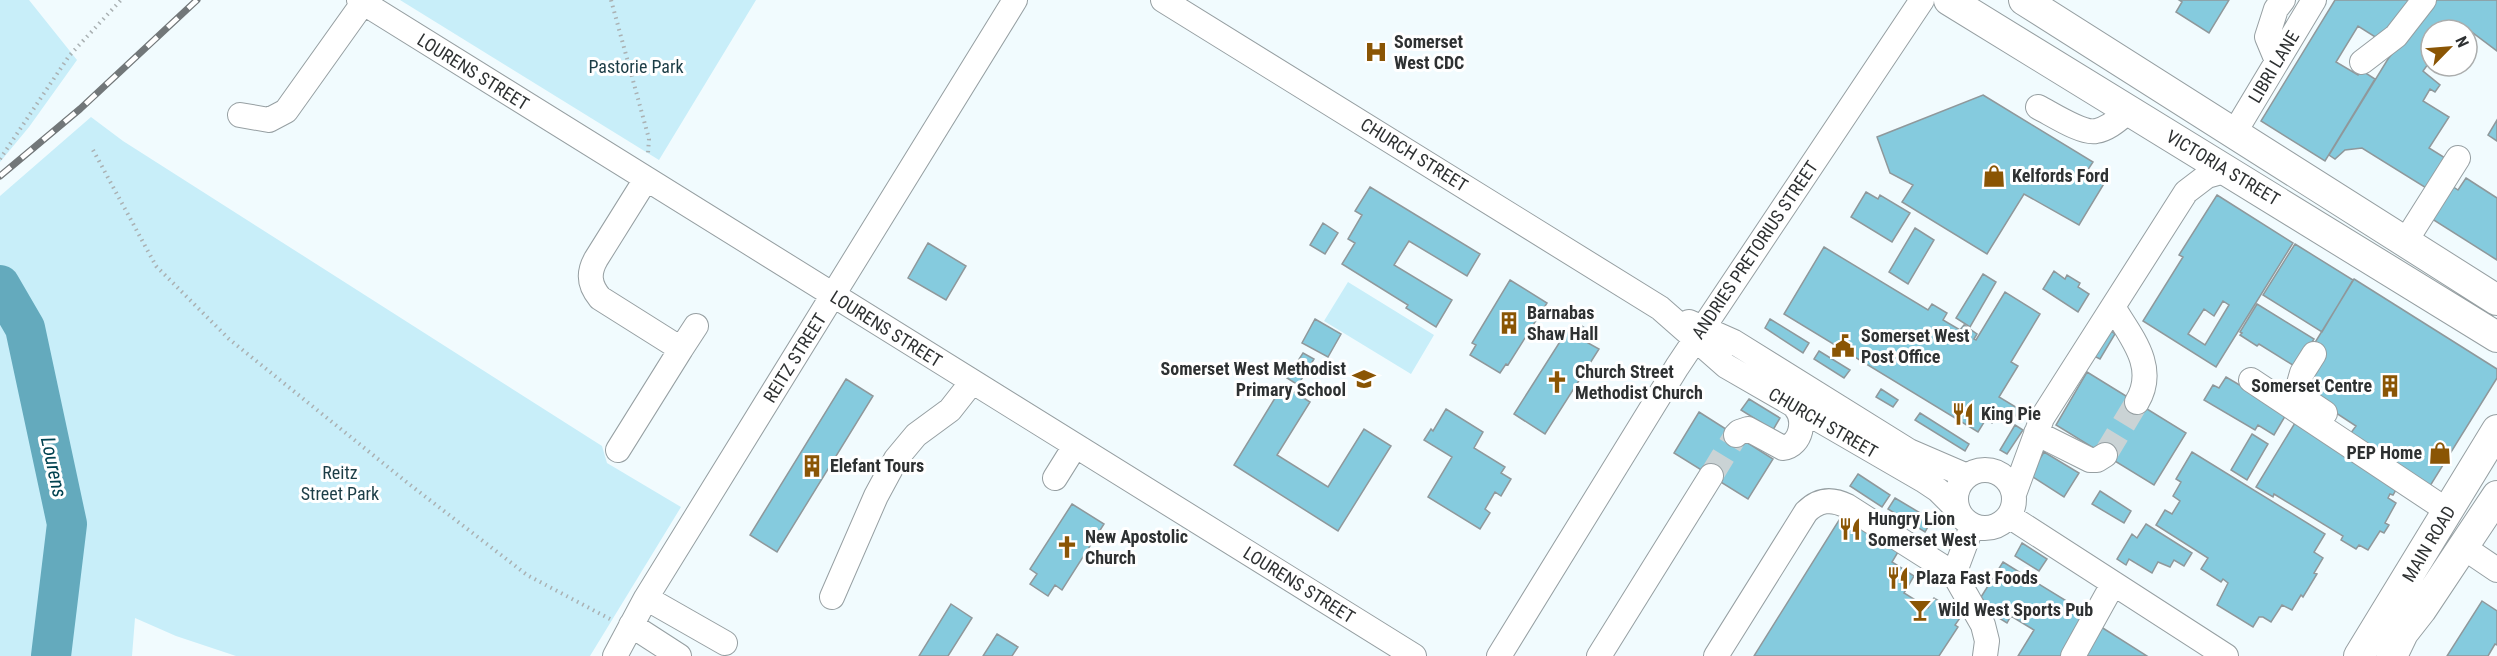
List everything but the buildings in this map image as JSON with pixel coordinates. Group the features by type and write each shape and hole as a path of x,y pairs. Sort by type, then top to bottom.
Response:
{"main road":[{"name":"VICTORIA STREET","path":"1949,0 2497,337"},
{"name":"VICTORIA STREET","path":"2024,0 2233,135 2497,300"},
{"name":"MAIN ROAD","path":"2359,656 2497,430"},
{"name":"MAIN ROAD","path":"2392,656 2403,633 2421,610 2497,496"},
{"path":"2406,656 2421,610"}],"street":[{"name":"REITZ STREET","path":"615,656 646,598 1014,0"},
{"name":"CHURCH STREET","path":"1163,0 1700,333 1734,342 1909,451 1967,476"},
{"name":"ANDRIES PRETORIUS STREET","path":"1499,656 1700,333 1922,0"},
{"path":"2277,61 2267,37 2276,9 2283,0"},
{"name":"LIBRI LANE","path":"2233,135 2314,0"},
{"path":"2362,63 2396,36 2424,0"},
{"name":"LOURENS STREET","path":"361,1 1414,656"},
{"path":"240,115 269,120 286,111 361,1"},
{"path":"2038,107 2084,130 2094,132 2110,126 2129,111"},
{"path":"2405,242 2458,158"},
{"path":"1964,517 1989,529 2000,525 2011,505 2042,418 2186,192 2207,176 2228,170"},
{"path":"646,179 591,267 591,285 600,298 681,349"},
{"path":"2113,307 2139,350 2146,367 2145,386 2137,402"},
{"path":"618,450 696,326"},
{"name":"CHURCH STREET","path":"1700,333 1726,366 1923,480 1938,490 1964,517"},
{"path":"2314,354 2302,373 2298,387 2304,399 2328,415 2329,432"},
{"path":"2251,380 2448,511"},
{"path":"832,597 876,496 896,459 916,435 950,410 972,382"},
{"path":"1736,435 1748,429 1783,448 1788,448 1794,442 1803,424 1800,411 1795,407"},
{"path":"2036,434 2090,460 2097,460 2105,455"},
{"path":"1055,478 1075,446"},
{"path":"1954,574 1964,517 1956,490 1967,476 1977,471 1995,472 2005,478 2011,505 2113,584 2226,656"},
{"path":"1599,656 1711,476"},
{"path":"1716,656 1806,512 1818,502 1833,500 1847,506 1954,574 1983,625 1987,641 1985,656"},
{"path":"2463,547 2497,570"},
{"path":"2073,656 2113,584"},
{"path":"646,598 725,643"},
{"path":"630,627 679,656"}],"path":[{"path":"0,159 69,56 121,0"},
{"path":"611,0 649,140 646,179"},
{"path":"93,150 156,266 229,339 409,484 527,575 630,627"}],"green space":[{"path":"0,0 29,0 77,60 29,127 0,162"},
{"name":"Pastorie Park","path":"400,0 756,0 659,160"},
{"name":"Reitz Street Park","path":"91,117 123,141 602,446 607,463 681,507 590,656 236,656 176,636 135,618 132,656 0,656 0,196"},
{"path":"1348,282 1434,335 1411,374 1324,321"}],"waterway":[{"name":"Lourens","path":"0,285 25,328 67,524 51,656"}],"tunnel":[{"path":"2105,455 2137,402"},
{"path":"1711,476 1736,435"}],"railway":[{"path":"0,176 80,109 197,0"}],"place":[{"name":"Somerset West CDC","path":"1376,52"},
{"name":"Kelfords Ford","path":"1994,176"},
{"name":"Barnabas Shaw Hall","path":"1509,323"},
{"name":"Somerset West Post Office","path":"1843,346"},
{"name":"Somerset West Methodist Primary School","path":"1364,379"},
{"name":"Church Street Methodist Church","path":"1557,382"},
{"name":"Somerset Centre","path":"2390,386"},
{"name":"King Pie","path":"1963,414"},
{"name":"PEP Home","path":"2440,453"},
{"name":"Elefant Tours","path":"812,466"},
{"name":"Hungry Lion Somerset West","path":"1850,529"},
{"name":"New Apostolic Church","path":"1067,547"},
{"name":"Plaza Fast Foods","path":"1898,578"},
{"name":"Wild West Sports Pub","path":"1920,610"}]}
